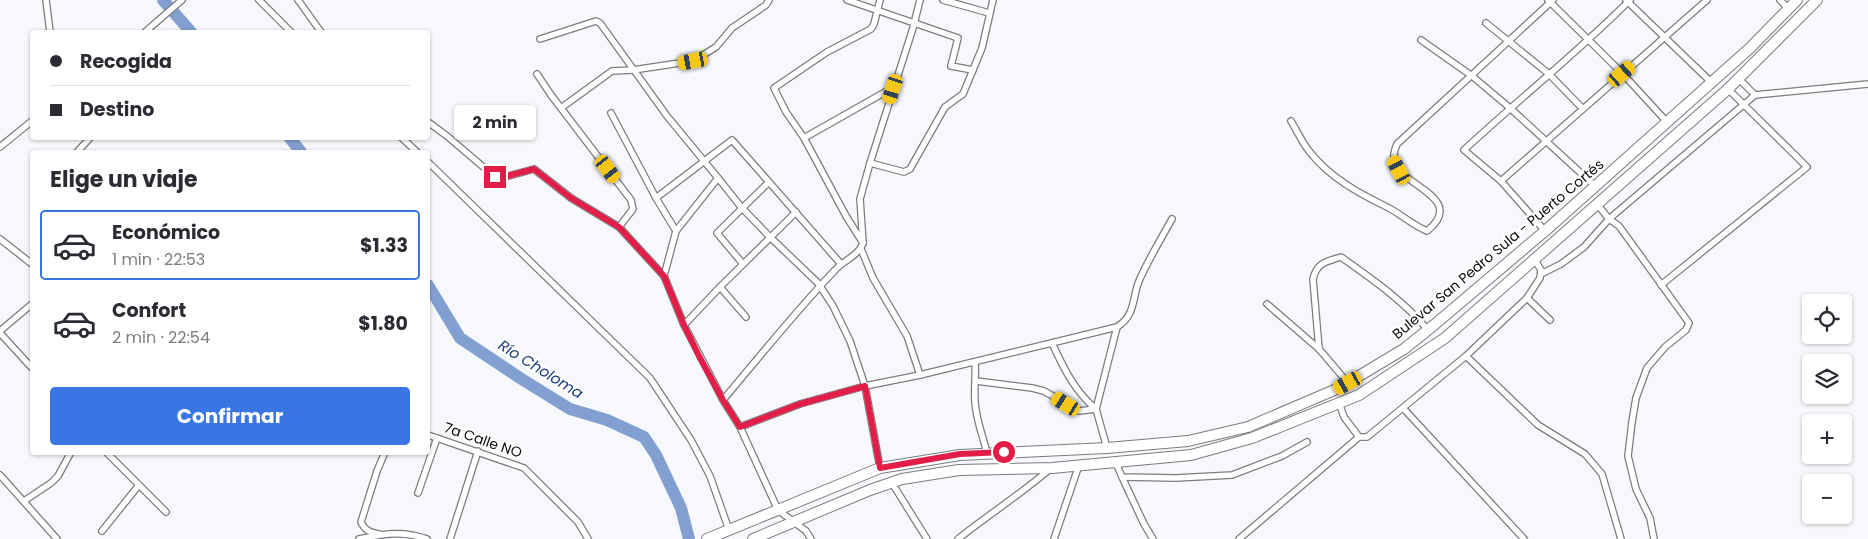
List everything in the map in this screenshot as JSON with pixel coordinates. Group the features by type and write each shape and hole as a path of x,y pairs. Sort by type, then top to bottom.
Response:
{"highway":[{"name":"Bulevar San Pedro Sula - Puerto Cortés","path":"707,539 880,468 960,454 1107,448 1188,441 1248,427 1348,383 1404,349 1545,231 1750,48 1797,0"},
{"name":"Bulevar San Pedro Sula - Puerto Cortés","path":"757,538 870,490 902,479 959,470 1052,468 1191,455 1252,438 1339,404 1373,387 1445,338 1535,260 1739,79 1817,0"}],"street":[{"path":"46,0 50,30"},
{"path":"147,30 182,0"},
{"path":"259,0 289,30"},
{"path":"298,0 319,30"},
{"path":"561,108 612,71 633,70 693,61 716,47 732,28 766,5 769,0"},
{"path":"847,0 958,38 951,66 973,70"},
{"path":"863,242 849,222 804,138 786,112 774,88 827,52 871,29 880,0"},
{"path":"723,400 820,286 841,264 860,249 863,242 860,198 920,0"},
{"path":"943,0 989,13"},
{"path":"870,162 908,172 945,107 963,94 982,48 993,0"},
{"path":"1501,182 1707,0"},
{"path":"1780,0 1789,8"},
{"path":"1291,121 1307,150 1320,165 1353,190 1387,207 1427,231 1436,224 1439,214 1438,203 1399,170 1394,160 1394,151 1397,144 1551,1 1667,122"},
{"path":"1545,231 1501,182 1464,150 1589,40 1628,1 1710,82"},
{"path":"540,39 596,20 704,162 742,208 820,286 833,306 850,341 865,386 880,468"},
{"path":"1486,23 1549,74 1583,109"},
{"path":"1421,40 1472,76 1510,108 1594,186"},
{"path":"537,74 631,200 633,209 619,227"},
{"path":"1739,79 1754,95"},
{"path":"1541,274 1560,264 1584,247 1609,219 1754,95 1868,84"},
{"path":"804,138 894,87"},
{"path":"1661,285 1807,167 1743,106 1728,89"},
{"path":"611,113 656,198 676,231"},
{"path":"0,147 30,123"},
{"path":"430,123 495,177 500,178 534,169 571,198 619,227 664,276 684,325 723,400 740,427 778,510 806,532 811,539"},
{"path":"79,150 88,140"},
{"path":"404,140 416,150"},
{"path":"656,198 732,140 841,264"},
{"path":"430,164 650,378 692,440 710,476 725,532"},
{"path":"664,276 676,231 718,178"},
{"path":"743,264 717,233 769,182"},
{"path":"1597,204 1609,219 1619,226 1689,323 1686,330 1665,348 1647,368 1636,398 1632,422 1628,456 1636,489 1650,518 1654,539"},
{"path":"684,325 720,286 796,212"},
{"path":"740,427 800,404 865,386 1052,344 1116,327 1124,322 1134,306 1138,283 1172,219"},
{"path":"0,239 30,262"},
{"path":"860,249 873,278 906,336 920,375"},
{"path":"1319,349 1313,279 1315,270 1320,265 1341,257 1369,277 1416,316 1428,330"},
{"path":"1239,539 1359,437 1367,437 1466,356 1527,298 1541,274 1541,270 1535,260"},
{"path":"720,286 746,317"},
{"path":"1527,298 1550,320"},
{"path":"1267,304 1319,349 1348,383"},
{"path":"30,306 0,332 30,366"},
{"path":"1107,448 1096,409 1116,327"},
{"path":"1052,344 1063,367 1087,402 1096,409"},
{"path":"1466,356 1538,425 1585,454 1602,474 1621,539"},
{"path":"975,362 974,400 987,453"},
{"path":"976,381 1032,388 1044,391 1079,411 1096,409"},
{"path":"1339,404 1344,417 1359,437"},
{"path":"1403,408 1524,539"},
{"name":"7a Calle NO","path":"430,436 524,468 578,522 588,539"},
{"path":"418,493 437,438"},
{"path":"1122,477 1176,478 1232,475 1282,456 1307,442"},
{"path":"450,539 478,451"},
{"path":"24,501 51,484 58,476 69,455"},
{"path":"109,455 166,512"},
{"path":"380,534 364,528 361,522 376,471 384,455"},
{"path":"1116,463 1144,524 1153,539"},
{"path":"1054,539 1079,465"},
{"path":"958,539 1052,468"},
{"path":"0,475 57,539"},
{"path":"892,483 926,539"},
{"path":"102,531 139,485"},
{"path":"359,539 380,534 413,534 427,539"}],"waterway":[{"name":"Río Choloma","path":"163,0 189,30"},
{"name":"Río Choloma","path":"292,140 299,150"},
{"name":"Río Choloma","path":"430,288 460,338 570,409 607,420 644,437 656,455 681,508 689,539"}],"route":[{"path":"495,177 500,178 534,169 571,198 619,227 667,280 691,340 723,400 740,427 800,404 865,386 880,468 960,454 1004,452"}]}
